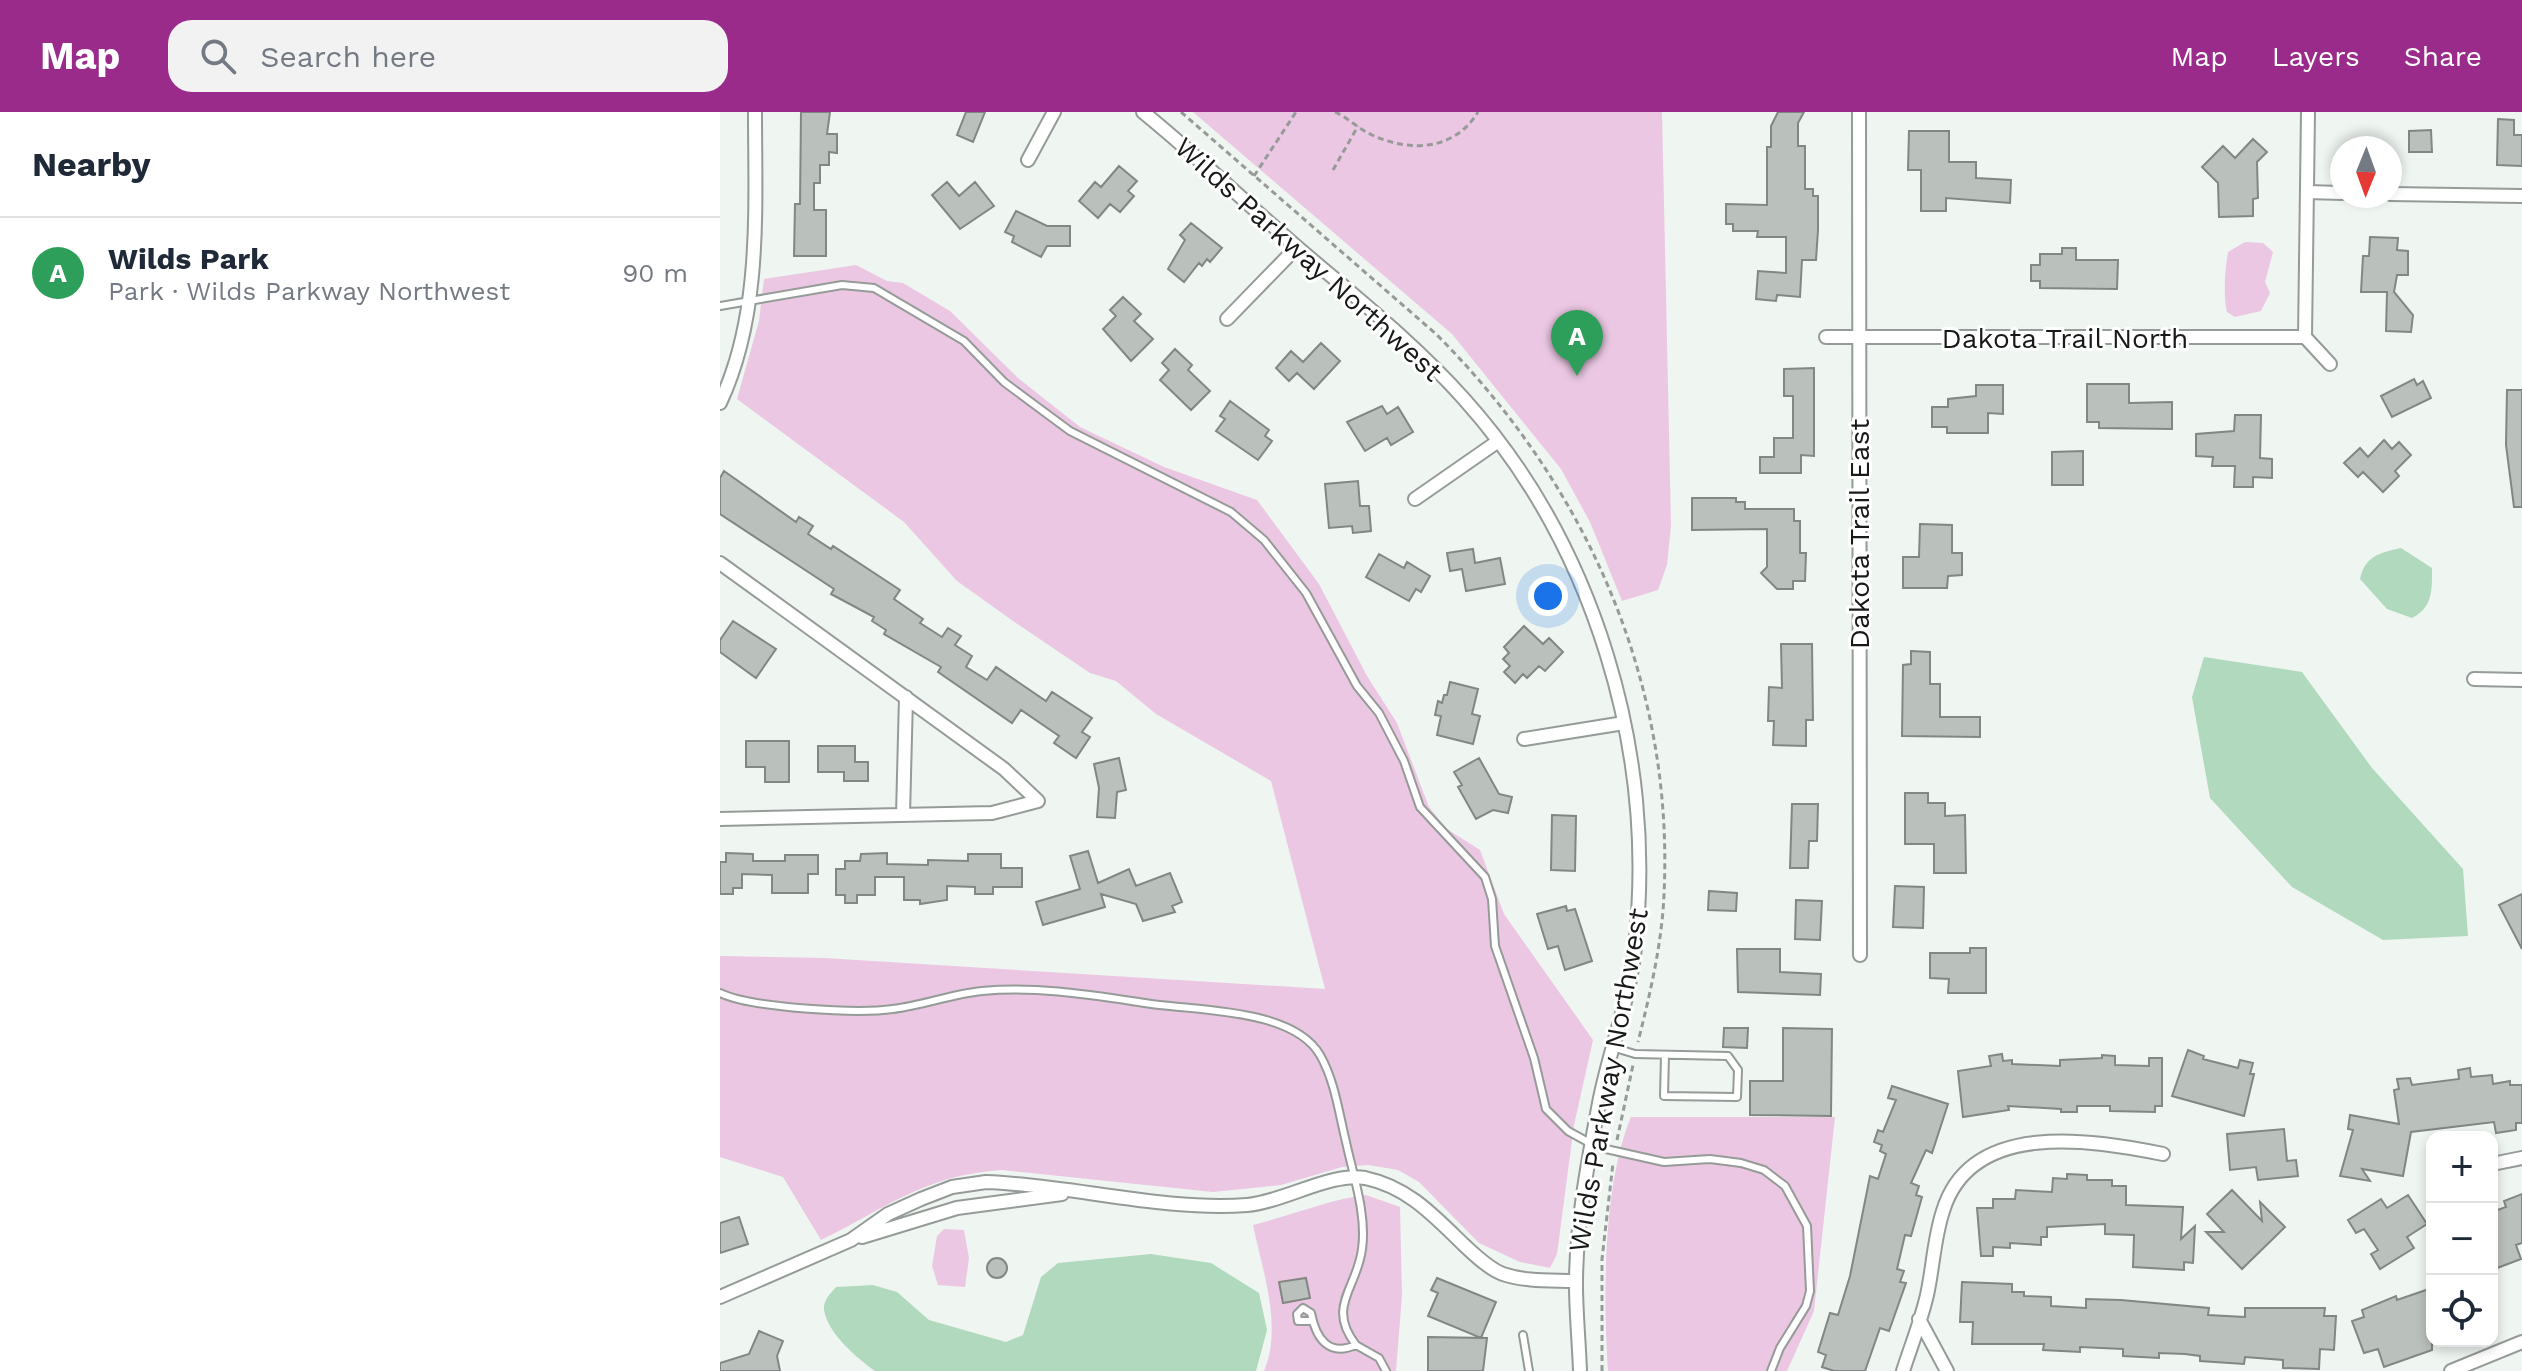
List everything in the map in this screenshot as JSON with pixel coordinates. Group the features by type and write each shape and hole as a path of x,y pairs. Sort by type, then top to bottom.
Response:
{"street":[{"path":"720,403 728,385 748,300 754,240 755,112"},
{"path":"1028,160 1054,112"},
{"name":"Wilds Parkway Northwest","path":"1143,112 1396,329 1466,401 1554,528 1578,579 1611,668 1634,771 1641,866 1635,952 1592,1145 1576,1281 1580,1371"},
{"name":"Dakota Trail East","path":"1859,112 1860,955"},
{"path":"2308,112 2305,337 2330,364"},
{"path":"2307,192 2330,193"},
{"path":"2402,194 2522,196"},
{"path":"1227,319 1297,247"},
{"name":"Dakota Trail North","path":"1826,337 2305,337"},
{"path":"1415,499 1497,442"},
{"path":"720,563 1004,769 1038,801 992,813 720,819"},
{"path":"2474,679 2522,680"},
{"path":"903,815 906,697"},
{"path":"1524,739 1624,723"},
{"path":"1903,1371 1919,1319 1943,1209 1960,1180 1983,1157 2014,1146 2057,1142 2108,1143 2163,1154"},
{"path":"2498,1163 2522,1158"},
{"path":"851,1240 888,1214 952,1187 986,1182 1017,1183 1069,1193 1210,1205 1249,1205 1354,1178 1383,1183 1408,1194 1500,1273 1525,1279 1576,1281"},
{"path":"720,1297 851,1240 957,1208 1069,1193"},
{"path":"1919,1319 1947,1371"},
{"path":"2451,1371 2522,1342"}],"lane":[{"path":"720,306 856,284 889,295 911,312 964,341 1004,382 1070,431 1231,512 1264,540 1306,593 1357,686 1379,713 1404,761 1420,807 1485,877 1492,899 1495,946 1534,1058 1541,1100 1556,1121 1592,1145 1615,1152 1664,1162 1710,1159 1741,1163 1764,1170 1785,1186 1807,1226 1810,1291 1806,1306 1780,1348 1771,1371"},
{"path":"720,993 736,1001 774,1006 889,1010 960,993 1041,990 1245,1014 1284,1028 1319,1053 1333,1090 1354,1178 1363,1248 1341,1309 1346,1332 1356,1345 1379,1358 1386,1371"},
{"path":"1612,1047 1635,1054 1728,1056 1738,1070 1737,1097 1664,1096 1665,1055"},
{"path":"1313,1321 1319,1338 1327,1347 1338,1350 1356,1345"},
{"path":"1523,1335 1529,1371"}],"path":[{"path":"1181,112 1436,334 1473,371 1526,434 1573,509 1613,599 1643,689 1658,761 1664,829 1663,909 1657,965 1615,1152 1602,1259 1602,1371"},
{"path":"1254,176 1296,112"},
{"path":"1335,112 1389,141 1432,146 1461,133 1478,112"},
{"path":"1333,170 1358,126"}],"shaded area":[{"path":"1193,112 1662,112 1671,525 1667,565 1658,590 1622,601 1590,522 1561,469 1452,334"},
{"path":"2245,242 2263,243 2273,252 2265,282 2270,293 2261,311 2235,317 2227,312 2226,306 2227,259 2228,252"},
{"path":"856,265 887,281 903,283 950,311 1018,378 1080,427 1164,467 1257,500 1319,584 1367,676 1397,723 1429,807 1447,829 1480,850 1504,914 1593,1040 1574,1125 1557,1254 1550,1268 1520,1262 1479,1243 1419,1182 1398,1170 1368,1165 1342,1167 1281,1185 1213,1192 1002,1170 975,1173 907,1195 821,1240 783,1177 720,1157 720,956 824,958 1325,989 1271,781 1156,714 1116,681 1090,673 957,581 904,522 737,399 759,321 764,279"},
{"path":"2401,548 2432,568 2428,603 2412,618 2387,609 2360,579 2369,560"},
{"path":"2204,657 2302,672 2372,768 2463,869 2468,936 2383,940 2292,887 2210,798 2192,697"},
{"path":"1631,1117 1835,1117 1814,1311 1787,1371 1608,1371 1606,1276 1610,1208 1622,1144"},
{"path":"1366,1195 1400,1207 1402,1295 1396,1371 1264,1371 1272,1336 1271,1317 1253,1225"},
{"path":"944,1229 964,1230 969,1258 965,1287 938,1285 932,1266 937,1236"},
{"path":"1151,1254 1211,1263 1259,1293 1267,1330 1256,1371 875,1371 837,1336 824,1310 826,1300 836,1287 873,1285 897,1292 929,1320 1006,1342 1023,1335 1041,1277 1058,1263"}],"building":[{"path":"801,112 830,112 827,134 837,134 837,153 829,152 829,165 820,165 820,183 814,183 814,210 826,210 826,256 794,256 795,204 800,204"},
{"path":"966,112 985,112 973,142 957,135"},
{"path":"1778,112 1804,112 1798,123 1798,146 1805,146 1805,189 1813,189 1813,196 1818,196 1818,230 1816,260 1802,260 1800,297 1777,295 1776,301 1756,299 1758,271 1786,273 1786,237 1757,237 1758,231 1733,231 1733,224 1726,224 1726,204 1767,205 1767,147 1771,147 1771,126"},
{"path":"2498,119 2514,120 2514,135 2522,135 2522,166 2497,165"},
{"path":"2431,130 2432,152 2409,152 2409,131"},
{"path":"1909,131 1949,131 1949,162 1976,162 1976,178 2011,180 2010,203 1946,198 1946,211 1921,211 1921,170 1908,170"},
{"path":"2253,139 2267,152 2257,162 2258,198 2253,199 2253,216 2219,217 2218,183 2202,167 2223,146 2235,158"},
{"path":"1119,166 1137,181 1128,191 1134,196 1120,212 1110,204 1098,218 1079,201 1095,182 1101,187"},
{"path":"947,182 959,196 975,182 994,206 960,229 932,195"},
{"path":"1016,211 1047,226 1070,226 1070,246 1047,246 1041,257 1012,242 1014,236 1005,232"},
{"path":"1191,223 1222,248 1210,262 1207,259 1202,266 1199,263 1184,282 1168,269 1185,240 1180,235"},
{"path":"2370,237 2398,238 2397,250 2408,251 2408,275 2397,275 2394,292 2413,315 2411,332 2386,331 2387,292 2361,292 2363,256 2369,256"},
{"path":"2062,248 2076,248 2076,260 2118,260 2117,289 2040,288 2040,281 2031,281 2031,265 2040,265 2040,254 2062,254"},
{"path":"1123,297 1141,314 1134,321 1153,339 1131,361 1103,329 1116,316 1110,310"},
{"path":"1321,343 1340,361 1314,389 1297,373 1289,381 1276,368 1291,351 1303,362"},
{"path":"1175,349 1192,365 1188,370 1210,391 1191,410 1160,380 1169,370 1162,363"},
{"path":"1814,368 1814,456 1801,455 1801,473 1760,473 1760,457 1774,457 1774,438 1793,438 1793,396 1784,396 1784,369"},
{"path":"2414,379 2417,385 2423,381 2431,398 2392,417 2381,396"},
{"path":"2087,384 2129,384 2129,403 2172,402 2172,429 2099,428 2099,422 2087,422"},
{"path":"1976,385 2003,385 2003,414 1988,413 1988,433 1947,433 1947,427 1932,427 1932,407 1948,407 1948,399 1976,396"},
{"path":"2507,390 2522,390 2522,507 2514,507 2506,445"},
{"path":"1230,401 1269,430 1265,436 1272,441 1258,460 1216,431 1225,419 1220,416"},
{"path":"1382,406 1387,414 1398,407 1413,432 1391,445 1387,438 1365,451 1347,422"},
{"path":"2235,415 2261,415 2260,458 2272,459 2272,478 2253,477 2253,487 2234,487 2235,466 2212,466 2213,457 2196,456 2196,434 2234,431"},
{"path":"2384,440 2392,449 2399,442 2411,455 2395,471 2399,476 2383,492 2363,472 2358,477 2344,463 2360,448 2368,457"},
{"path":"2083,451 2083,485 2052,485 2052,452"},
{"path":"724,471 796,522 799,517 813,526 808,534 831,549 833,546 900,590 894,599 923,619 920,623 942,637 948,628 961,636 955,645 972,656 966,667 987,680 996,667 1046,701 1052,692 1092,718 1082,732 1090,737 1076,758 1054,743 1059,736 1021,710 1012,723 938,672 941,667 884,634 886,630 872,621 874,617 831,594 834,589 720,514 720,478"},
{"path":"1358,481 1360,506 1369,506 1371,531 1353,533 1352,526 1329,528 1325,484"},
{"path":"1692,498 1736,498 1736,502 1745,502 1745,509 1794,509 1794,521 1800,521 1800,553 1806,553 1805,581 1793,581 1793,589 1777,589 1761,573 1767,567 1767,529 1692,530"},
{"path":"1920,524 1952,525 1952,553 1962,553 1962,575 1948,576 1947,588 1903,588 1903,557 1919,557"},
{"path":"1473,549 1475,563 1500,558 1505,584 1466,591 1462,569 1450,571 1447,553"},
{"path":"1379,554 1404,568 1407,562 1430,576 1421,592 1416,589 1409,601 1366,577"},
{"path":"733,621 776,649 756,678 720,652 720,640"},
{"path":"1524,626 1543,644 1549,638 1563,652 1545,671 1539,666 1527,678 1523,674 1515,683 1504,672 1510,666 1503,659 1509,653 1504,647"},
{"path":"1781,644 1812,644 1813,720 1806,720 1806,746 1773,745 1774,721 1768,721 1769,687 1782,688"},
{"path":"1911,651 1930,652 1930,684 1940,684 1940,717 1980,717 1980,737 1902,736 1903,665 1911,664"},
{"path":"1450,682 1478,689 1472,714 1480,716 1473,744 1437,735 1441,716 1435,715 1438,701 1442,703"},
{"path":"746,741 789,741 789,782 765,782 765,767 746,767"},
{"path":"818,746 855,746 855,762 868,762 868,781 844,781 844,772 818,772"},
{"path":"1119,758 1126,790 1117,792 1115,818 1097,817 1099,788 1094,764"},
{"path":"1479,758 1499,794 1512,797 1508,813 1493,810 1476,819 1458,787 1462,785 1454,772"},
{"path":"1905,793 1928,793 1928,803 1945,803 1945,816 1965,815 1966,873 1934,873 1934,844 1905,844"},
{"path":"1792,804 1818,804 1817,841 1809,841 1808,868 1790,868"},
{"path":"1552,815 1576,816 1575,871 1551,870"},
{"path":"1088,851 1098,883 1129,869 1136,886 1170,873 1182,902 1172,906 1175,912 1143,921 1136,904 1101,894 1105,907 1043,925 1036,902 1080,889 1070,856"},
{"path":"726,853 753,854 753,861 785,861 785,855 818,855 818,874 808,874 808,893 772,893 772,875 742,874 742,888 733,888 733,894 720,894 720,862 726,862"},
{"path":"887,853 887,864 928,865 928,860 968,861 968,854 1001,854 1001,868 1022,868 1022,887 993,887 993,894 975,894 975,887 947,886 947,900 920,904 920,900 904,900 904,877 875,877 875,895 857,895 857,903 845,903 845,895 836,895 836,869 845,869 845,861 860,861 861,854"},
{"path":"1895,886 1924,887 1923,928 1893,927"},
{"path":"1709,891 1737,893 1736,911 1708,910"},
{"path":"2522,894 2522,949 2499,905"},
{"path":"1796,900 1822,901 1820,940 1795,939"},
{"path":"1566,906 1567,911 1575,909 1592,961 1565,970 1558,946 1548,949 1537,914"},
{"path":"1970,948 1986,948 1986,993 1948,993 1949,979 1930,978 1930,953 1970,953"},
{"path":"1737,949 1780,949 1780,972 1821,974 1820,995 1738,992"},
{"path":"1724,1028 1748,1028 1747,1048 1723,1047"},
{"path":"1783,1028 1832,1029 1831,1116 1750,1115 1750,1081 1783,1081"},
{"path":"2188,1050 2204,1056 2203,1059 2238,1068 2240,1060 2253,1063 2250,1074 2254,1074 2244,1116 2172,1096"},
{"path":"2002,1054 2003,1061 2012,1060 2012,1064 2060,1066 2060,1060 2102,1058 2102,1055 2115,1056 2115,1065 2149,1066 2149,1058 2162,1058 2162,1106 2155,1106 2155,1112 2110,1111 2110,1106 2077,1106 2077,1112 2061,1112 2061,1109 2008,1106 2009,1110 1963,1117 1958,1071 1991,1066 1989,1056"},
{"path":"2470,1068 2471,1077 2492,1075 2493,1084 2510,1081 2510,1085 2522,1085 2522,1123 2516,1123 2516,1130 2498,1133 2494,1122 2411,1132 2403,1176 2362,1169 2370,1181 2340,1176 2353,1130 2348,1129 2350,1115 2399,1124 2394,1090 2399,1089 2397,1079 2410,1078 2412,1085 2459,1079 2458,1070"},
{"path":"1892,1086 1948,1104 1932,1153 1926,1150 1911,1183 1919,1186 1916,1195 1922,1197 1911,1236 1905,1235 1897,1269 1904,1271 1900,1282 1906,1283 1889,1331 1880,1328 1865,1371 1834,1371 1822,1367 1826,1355 1818,1352 1830,1313 1838,1315 1850,1276 1870,1176 1878,1179 1886,1154 1880,1151 1882,1145 1874,1142 1878,1130 1883,1132 1896,1100 1888,1098"},
{"path":"2284,1129 2287,1161 2296,1160 2298,1176 2258,1180 2256,1167 2230,1170 2227,1134"},
{"path":"2067,1174 2087,1175 2087,1180 2112,1180 2112,1186 2126,1186 2126,1205 2183,1207 2181,1239 2195,1226 2193,1263 2184,1262 2184,1270 2133,1267 2134,1235 2105,1234 2105,1224 2047,1227 2047,1237 2041,1237 2041,1245 2010,1243 2010,1248 1993,1247 1993,1256 1981,1256 1977,1208 1993,1208 1993,1199 2015,1199 2016,1190 2052,1192 2053,1178 2067,1179"},
{"path":"2232,1190 2262,1221 2260,1202 2285,1227 2242,1269 2206,1232 2224,1232 2207,1214"},
{"path":"2522,1194 2522,1243 2516,1245 2521,1259 2498,1268 2498,1210 2506,1207 2504,1201"},
{"path":"2408,1195 2426,1225 2407,1237 2414,1248 2380,1269 2371,1254 2378,1250 2364,1229 2356,1233 2348,1220 2381,1199 2387,1208"},
{"path":"739,1217 748,1244 720,1253 720,1223"},
{"path":"993,1258 1001,1258 1007,1268 1001,1278 993,1278 987,1272 987,1264"},
{"path":"1306,1278 1310,1298 1283,1303 1279,1282"},
{"path":"1437,1278 1496,1302 1481,1338 1428,1316 1438,1293 1431,1290"},
{"path":"1962,1282 2012,1284 2012,1292 2024,1292 2024,1296 2051,1297 2051,1306 2086,1308 2086,1299 2121,1300 2209,1308 2208,1315 2245,1317 2245,1308 2325,1308 2324,1316 2336,1316 2334,1350 2320,1349 2319,1369 2283,1368 2283,1360 2245,1357 2244,1364 2200,1361 2200,1356 2185,1354 2159,1353 2159,1358 2123,1356 2123,1349 2080,1347 2080,1352 2043,1350 2044,1344 1972,1344 1973,1322 1960,1322"},
{"path":"2426,1290 2426,1347 2432,1347 2432,1350 2384,1367 2378,1349 2364,1353 2352,1321 2364,1317 2362,1310 2396,1296 2397,1300"},
{"path":"759,1331 783,1341 777,1356 780,1371 720,1371 720,1363 749,1354"},
{"path":"1428,1337 1487,1338 1483,1371 1428,1371"}],"place":[{"name":"Wilds Park","path":"1577,376"}]}
